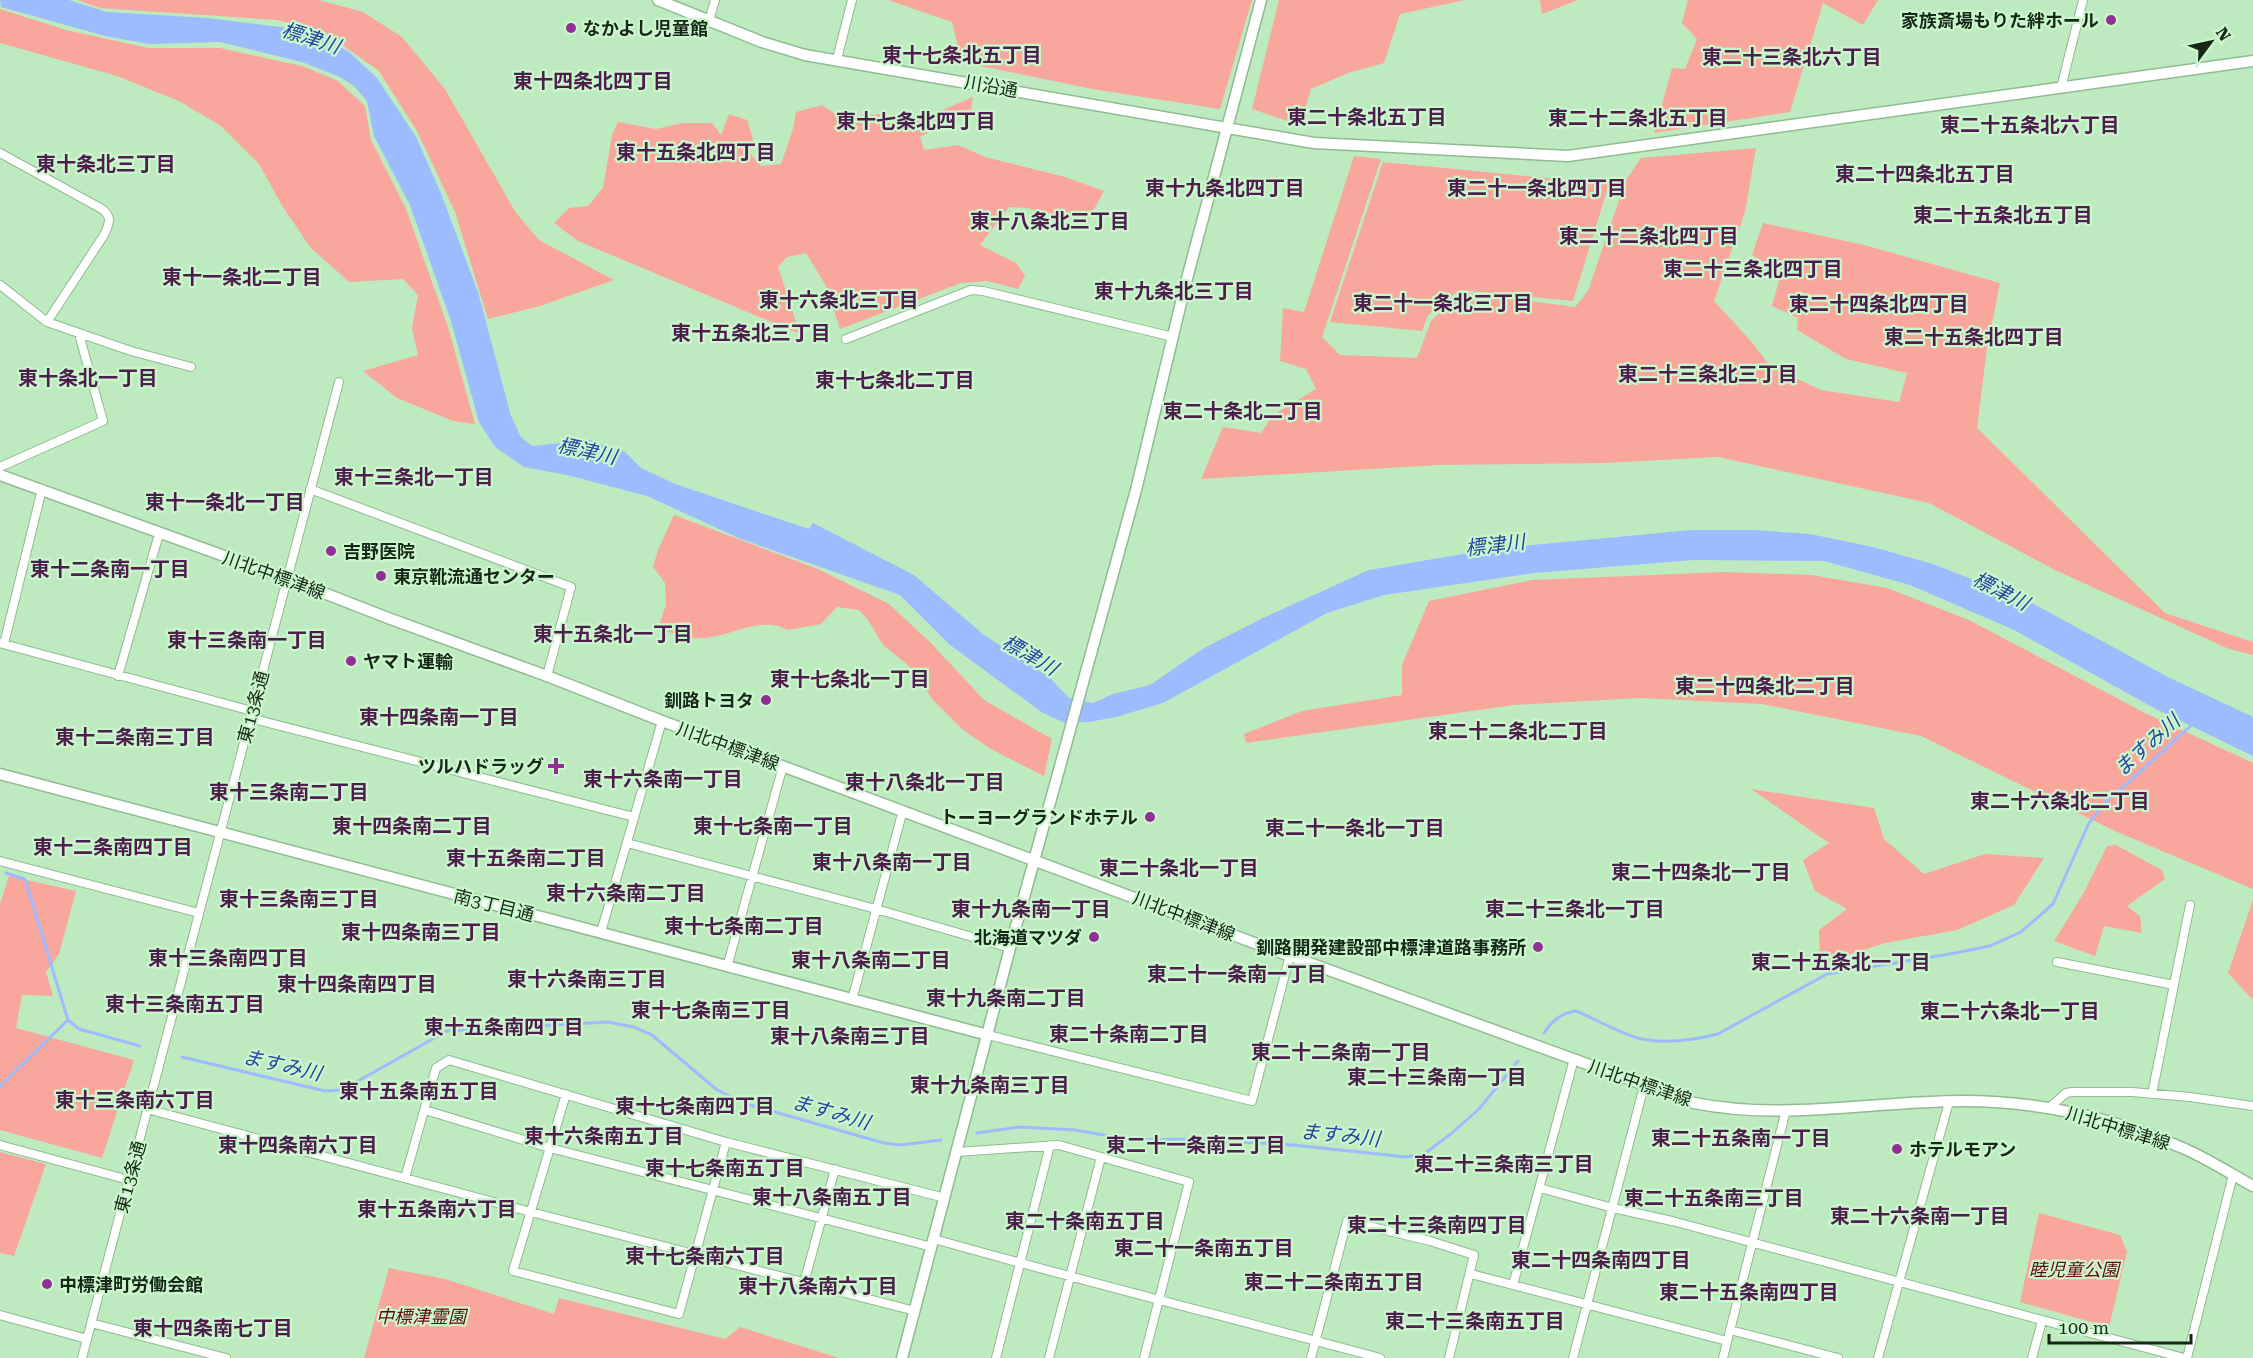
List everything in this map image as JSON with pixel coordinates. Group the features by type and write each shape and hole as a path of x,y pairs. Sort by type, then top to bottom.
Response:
{"street":[{"name":"川沿通","path":"658,0 785,50 1314,143 1568,156 2253,61"},
{"path":"709,21 715,0"},
{"path":"837,59 852,0"},
{"path":"902,1358 1010,948 1136,490 1226,126 1261,0"},
{"path":"2061,88 2083,0"},
{"path":"0,153 102,209 108,213 110,219 104,235 47,322"},
{"path":"0,285 47,322 131,351 191,367"},
{"path":"846,339 971,290 1173,337"},
{"path":"0,467 103,421 79,334"},
{"name":"東13条通","path":"82,1358 339,382"},
{"name":"川北中標津線","path":"0,475 288,579 662,721 1694,1103 1717,1108 1786,1110 1964,1101 2049,1108 2132,1129 2187,1150 2253,1186"},
{"path":"42,489 2,643 251,714 634,817"},
{"path":"310,489 571,587 547,676"},
{"path":"118,676 159,534"},
{"path":"602,932 662,721"},
{"path":"727,966 783,766"},
{"name":"南3丁目通","path":"0,774 988,1035"},
{"path":"852,1000 903,810"},
{"path":"627,843 876,909 1010,948"},
{"path":"0,862 199,914"},
{"path":"2152,1094 2190,905"},
{"path":"988,1035 1252,1101 1290,955"},
{"path":"2057,962 2174,985"},
{"path":"1513,1285 1574,1059"},
{"path":"405,1178 436,1068 449,1060 726,1142 945,1198"},
{"path":"1573,1358 1644,1086"},
{"path":"2049,1108 2066,1093 2152,1094 2253,1106"},
{"path":"566,1094 513,1271 679,1314 726,1142"},
{"path":"1878,1358 1948,1102"},
{"path":"147,1109 531,1212 915,1311"},
{"path":"425,1110 550,1148 822,1218 1020,1263 1380,1358"},
{"path":"1722,1358 1786,1110"},
{"path":"957,1152 1050,1145 1101,1156 1189,1182 1144,1358"},
{"path":"996,1358 1050,1145"},
{"path":"0,1146 129,1180"},
{"path":"1049,1358 1101,1156"},
{"path":"804,1283 835,1169"},
{"path":"1540,1188 2185,1358 2233,1175"},
{"path":"1311,1358 1347,1221 1430,1241 1474,1255 1449,1358"},
{"path":"1470,1274 1727,1341"},
{"path":"0,1315 87,1339"},
{"path":"2032,1358 2042,1321"},
{"path":"91,1323 226,1358"},
{"path":"1730,1330 1838,1358"}],"green space":[{"path":"77,0 319,0 363,12 402,37 445,89 516,213 539,240 614,280 540,306 488,319 455,212 417,131 379,71 323,31 277,20 100,8"},
{"path":"888,0 1252,0 1220,109 1092,89 966,63 959,51 952,22"},
{"path":"1279,0 1465,0 1400,14 1384,63 1348,73 1311,89 1300,125 1252,109"},
{"path":"1540,0 1578,0 1542,14"},
{"path":"1688,0 1878,0 1863,25 1823,3 1790,112 1654,133 1672,68 1685,69 1697,39 1682,23"},
{"path":"0,9 66,30 149,48 220,48 302,66 338,81 365,106 371,140 406,209 448,327 475,424 453,421 397,398 363,371 418,355 412,328 418,295 403,279 349,282 310,247 281,204 259,164 221,126 179,101 117,76 0,43"},
{"path":"973,97 971,110 920,137 924,150 958,145 985,157 1065,177 1104,191 1087,222 1027,208 1009,207 980,245 1016,263 1025,276 1018,289 987,281 961,283 840,329 826,286 806,253 787,257 778,267 800,334 578,241 554,223 569,208 588,206 603,188 612,135 618,122 656,129 683,123 712,123 721,135 729,114 747,120 753,139 750,153 761,166 781,164 793,129 796,112 822,105 838,116 887,114 893,131"},
{"path":"1756,148 1745,212 1714,301 1750,340 1770,366 1821,390 1899,402 1907,373 1846,359 1797,330 1798,318 1772,306 1781,273 1752,255 1763,223 1864,245 2000,283 1987,348 1977,428 2165,613 2253,642 2253,655 2229,649 2055,570 1929,503 1718,457 1604,463 1438,465 1201,479 1223,427 1261,433 1273,415 1316,389 1306,369 1280,361 1283,308 1304,312 1354,156 1381,159 1322,337 1340,355 1417,358 1431,321 1461,292 1575,307 1588,291 1626,180 1641,158"},
{"path":"1383,162 1609,184 1573,301 1460,290 1428,315 1422,331 1330,322"},
{"path":"674,515 818,569 889,604 930,642 984,700 1052,739 1044,776 991,749 963,730 933,700 909,666 883,645 859,610 837,607 821,624 788,630 778,626 757,625 705,638 686,637 658,628 666,605 665,583 653,567"},
{"path":"1724,572 1812,575 1887,588 1969,620 2145,713 2253,763 2253,889 2117,832 1921,736 1762,704 1641,698 1514,705 1246,743 1244,734 1302,711 1402,695 1402,665 1429,601 1532,580"},
{"path":"1751,789 1874,808 1884,839 1924,874 1985,854 2044,858 2014,905 1957,930 1885,943 1820,964 1819,930 1847,909 1815,891 1803,860 1829,843"},
{"path":"2116,845 2162,870 2165,879 2127,906 2140,916 2142,933 2104,926 2095,956 2054,941 2083,894 2107,846"},
{"path":"9,876 76,891 59,954 46,972 53,996 22,995 16,1028 134,1060 102,1158 0,1130 0,904"},
{"path":"2253,900 2253,1000 2228,973"},
{"path":"0,1152 46,1164 14,1256 0,1253"},
{"name":"睦児童公園","path":"2039,1213 2120,1235 2127,1252 2109,1327 2020,1302"},
{"name":"中標津霊園","path":"389,1268 445,1279 554,1314 559,1298 725,1339 740,1327 839,1358 364,1358"}],"water":[{"name":"標津川","path":"0,0 69,0 107,12 208,18 281,27 321,35 349,52 377,78 416,137 440,191 478,292 511,416 521,437 532,446 590,440 625,452 641,468 675,484 809,529 813,523 914,575 984,635 1049,677 1069,698 1093,703 1113,694 1150,685 1204,648 1263,618 1369,570 1522,546 1691,530 1754,530 1810,534 1873,547 1933,564 2030,602 2168,677 2253,717 2253,756 2152,707 2014,630 1910,585 1824,561 1694,560 1534,573 1384,595 1327,613 1163,703 1116,717 1089,722 1065,723 1043,713 950,645 900,595 741,539 647,496 567,475 524,467 495,447 479,422 451,321 410,205 374,136 367,101 354,86 340,77 302,62 220,42 149,44 105,36 1,7"}],"waterway":[{"name":"ますみ川","path":"1544,1033 1557,1018 1576,1011 1642,1039 1671,1041 1709,1036 1718,1034 1827,974 1990,946 2021,932 2053,904 2089,823 2105,803 2193,724"},
{"path":"6,873 25,879 68,1020"},
{"name":"ますみ川","path":"68,1020 79,1029 140,1046"},
{"path":"0,1086 68,1020"},
{"name":"ますみ川","path":"182,1057 325,1091 342,1090 447,1031 608,1022 634,1027 652,1035 717,1090 750,1105 884,1143 901,1145 941,1140"},
{"name":"ますみ川","path":"977,1133 1020,1127 1075,1130 1132,1140 1188,1139 1293,1145 1406,1157 1424,1154 1452,1133 1479,1109 1518,1061"}],"place":[{"name":"家族斎場もりた絆ホール","path":"2111,20"},
{"name":"なかよし児童館","path":"571,28"},
{"name":"吉野医院","path":"331,551"},
{"name":"東京靴流通センター","path":"381,576"},
{"name":"ヤマト運輸","path":"351,661"},
{"name":"釧路トヨタ","path":"766,700"},
{"name":"ツルハドラッグ","path":"556,766"},
{"name":"トーヨーグランドホテル","path":"1150,817"},
{"name":"北海道マツダ","path":"1094,937"},
{"name":"釧路開発建設部中標津道路事務所","path":"1538,947"},
{"name":"ホテルモアン","path":"1897,1149"},
{"name":"中標津町労働会館","path":"47,1284"}],"district":[{"name":"東十七条北五丁目","path":"962,55"},
{"name":"東二十三条北六丁目","path":"1792,57"},
{"name":"東十四条北四丁目","path":"593,81"},
{"name":"東二十条北五丁目","path":"1367,117"},
{"name":"東二十二条北五丁目","path":"1638,118"},
{"name":"東十七条北四丁目","path":"916,121"},
{"name":"東二十五条北六丁目","path":"2030,125"},
{"name":"東十五条北四丁目","path":"696,152"},
{"name":"東十条北三丁目","path":"106,164"},
{"name":"東二十四条北五丁目","path":"1925,174"},
{"name":"東十九条北四丁目","path":"1225,188"},
{"name":"東二十一条北四丁目","path":"1537,188"},
{"name":"東二十五条北五丁目","path":"2003,215"},
{"name":"東十八条北三丁目","path":"1050,221"},
{"name":"東二十二条北四丁目","path":"1649,236"},
{"name":"東二十三条北四丁目","path":"1753,269"},
{"name":"東十一条北二丁目","path":"242,277"},
{"name":"東十九条北三丁目","path":"1174,291"},
{"name":"東十六条北三丁目","path":"839,300"},
{"name":"東二十一条北三丁目","path":"1443,303"},
{"name":"東二十四条北四丁目","path":"1879,304"},
{"name":"東十五条北三丁目","path":"751,333"},
{"name":"東二十五条北四丁目","path":"1974,337"},
{"name":"東二十三条北三丁目","path":"1708,374"},
{"name":"東十条北一丁目","path":"88,378"},
{"name":"東十七条北二丁目","path":"895,380"},
{"name":"東二十条北二丁目","path":"1243,411"},
{"name":"東十三条北一丁目","path":"414,477"},
{"name":"東十一条北一丁目","path":"225,502"},
{"name":"東十二条南一丁目","path":"110,569"},
{"name":"東十五条北一丁目","path":"613,634"},
{"name":"東十三条南一丁目","path":"247,640"},
{"name":"東十七条北一丁目","path":"850,679"},
{"name":"東二十四条北二丁目","path":"1765,686"},
{"name":"東十四条南一丁目","path":"439,717"},
{"name":"東二十二条北二丁目","path":"1518,731"},
{"name":"東十二条南三丁目","path":"135,737"},
{"name":"東十六条南一丁目","path":"663,779"},
{"name":"東十八条北一丁目","path":"925,782"},
{"name":"東十三条南二丁目","path":"289,792"},
{"name":"東二十六条北二丁目","path":"2060,801"},
{"name":"東十四条南二丁目","path":"412,826"},
{"name":"東十七条南一丁目","path":"773,826"},
{"name":"東二十一条北一丁目","path":"1355,828"},
{"name":"東十二条南四丁目","path":"113,847"},
{"name":"東十五条南二丁目","path":"526,858"},
{"name":"東十八条南一丁目","path":"892,862"},
{"name":"東二十条北一丁目","path":"1179,868"},
{"name":"東二十四条北一丁目","path":"1701,872"},
{"name":"東十六条南二丁目","path":"626,893"},
{"name":"東十三条南三丁目","path":"299,899"},
{"name":"東十九条南一丁目","path":"1031,909"},
{"name":"東二十三条北一丁目","path":"1575,909"},
{"name":"東十七条南二丁目","path":"744,926"},
{"name":"東十四条南三丁目","path":"421,932"},
{"name":"東十三条南四丁目","path":"228,958"},
{"name":"東十八条南二丁目","path":"871,960"},
{"name":"東二十五条北一丁目","path":"1841,962"},
{"name":"東二十一条南一丁目","path":"1237,974"},
{"name":"東十六条南三丁目","path":"587,979"},
{"name":"東十四条南四丁目","path":"357,984"},
{"name":"東十九条南二丁目","path":"1006,998"},
{"name":"東十三条南五丁目","path":"185,1004"},
{"name":"東十七条南三丁目","path":"711,1010"},
{"name":"東二十六条北一丁目","path":"2010,1011"},
{"name":"東十五条南四丁目","path":"504,1027"},
{"name":"東二十条南二丁目","path":"1129,1034"},
{"name":"東十八条南三丁目","path":"850,1036"},
{"name":"東二十二条南一丁目","path":"1341,1052"},
{"name":"東二十三条南一丁目","path":"1437,1077"},
{"name":"東十九条南三丁目","path":"990,1085"},
{"name":"東十五条南五丁目","path":"419,1091"},
{"name":"東十三条南六丁目","path":"135,1100"},
{"name":"東十七条南四丁目","path":"695,1106"},
{"name":"東十六条南五丁目","path":"604,1136"},
{"name":"東二十五条南一丁目","path":"1741,1138"},
{"name":"東十四条南六丁目","path":"298,1145"},
{"name":"東二十一条南三丁目","path":"1196,1145"},
{"name":"東二十三条南三丁目","path":"1504,1164"},
{"name":"東十七条南五丁目","path":"725,1168"},
{"name":"東十八条南五丁目","path":"832,1197"},
{"name":"東二十五条南三丁目","path":"1714,1198"},
{"name":"東十五条南六丁目","path":"437,1209"},
{"name":"東二十六条南一丁目","path":"1920,1216"},
{"name":"東二十条南五丁目","path":"1085,1221"},
{"name":"東二十三条南四丁目","path":"1437,1225"},
{"name":"東二十一条南五丁目","path":"1204,1248"},
{"name":"東十七条南六丁目","path":"705,1256"},
{"name":"東二十四条南四丁目","path":"1601,1260"},
{"name":"東二十二条南五丁目","path":"1334,1282"},
{"name":"東十八条南六丁目","path":"818,1286"},
{"name":"東二十五条南四丁目","path":"1749,1292"},
{"name":"東二十三条南五丁目","path":"1475,1321"},
{"name":"東十四条南七丁目","path":"213,1328"}]}
